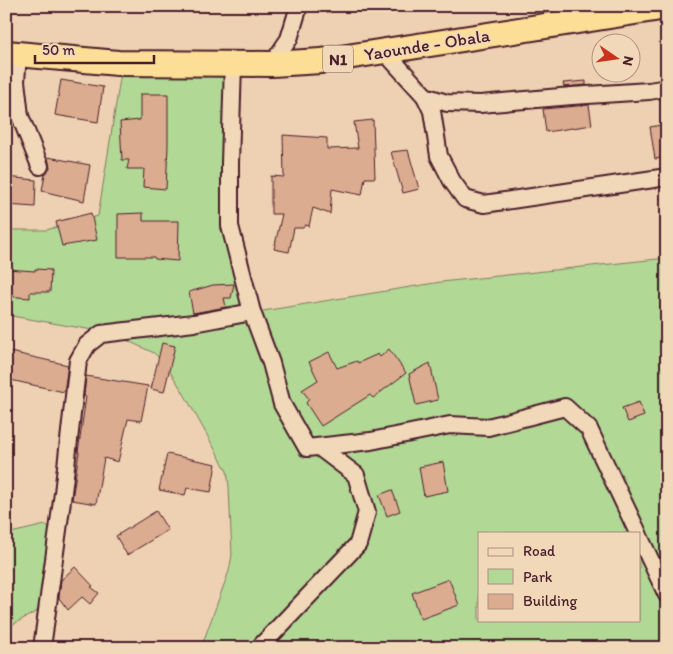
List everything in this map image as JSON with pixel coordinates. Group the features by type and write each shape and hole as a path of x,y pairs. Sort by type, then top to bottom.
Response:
{"highway":[{"name":"Yaounde - Obala","path":"12,54 69,57 118,63 272,64 321,61 667,7"}],"street":[{"path":"272,64 289,39 299,6"},
{"path":"384,52 425,96 432,111 439,156 452,181 465,199 484,204 667,177"},
{"path":"12,54 20,116 40,166"},
{"path":"234,64 230,226 252,312 271,363 282,404 308,448 371,441 450,425 488,427 565,407 589,429 637,532"},
{"path":"425,96 447,103 480,104 667,88"},
{"path":"42,648 63,493 78,361 87,345 101,334 194,323 252,312"},
{"path":"259,648 358,544 367,512 356,475 319,447"},
{"path":"640,538 667,595"}],"green space":[{"path":"123,60 227,65 230,226 257,312 441,282 667,258 667,648 201,648 229,571 232,555 227,471 183,392 165,364 154,353 126,340 87,329 6,315 6,230 46,230 98,216"},
{"path":"45,525 60,530 39,610 10,626 6,633 6,532 15,532"}],"building":[{"path":"61,80 103,87 98,122 55,115"},
{"path":"586,81 586,85 564,87 563,83"},
{"path":"140,94 168,94 166,189 143,187 144,169 127,169 129,160 122,160 120,122 140,120"},
{"path":"589,105 592,125 546,132 543,109"},
{"path":"373,120 375,178 365,178 362,195 332,189 330,214 313,208 309,226 305,225 303,228 294,228 289,252 274,249 282,214 271,214 271,176 284,177 283,135 327,138 327,149 358,148 354,122"},
{"path":"667,124 667,157 655,159 650,127"},
{"path":"408,150 419,189 403,193 391,152"},
{"path":"48,157 90,165 84,201 42,191 45,174 50,168"},
{"path":"6,177 36,180 35,207 6,205"},
{"path":"91,213 97,240 62,246 56,222"},
{"path":"143,213 143,221 179,221 178,261 155,259 154,257 118,257 118,214"},
{"path":"6,269 51,270 50,292 30,292 30,298 6,296"},
{"path":"234,284 231,298 224,298 226,307 193,313 189,292 213,285"},
{"path":"162,343 175,346 164,392 151,389"},
{"path":"389,349 406,373 373,398 370,395 321,426 306,403 309,399 302,390 318,380 309,362 329,352 337,368 357,361 358,363 378,354 380,357"},
{"path":"6,351 68,365 64,392 6,379"},
{"path":"430,363 438,400 416,405 409,374"},
{"path":"86,376 148,386 141,421 128,419 118,462 104,458 96,504 72,500 86,397 84,396"},
{"path":"639,402 644,416 628,422 622,408"},
{"path":"167,454 216,464 211,492 187,488 185,495 159,490"},
{"path":"443,462 448,491 424,496 419,467"},
{"path":"392,490 400,511 387,516 379,495"},
{"path":"156,511 168,530 127,555 116,536"},
{"path":"75,567 93,586 91,587 99,593 90,604 82,597 68,610 59,598 61,580"},
{"path":"449,579 459,605 421,619 412,593"}]}
